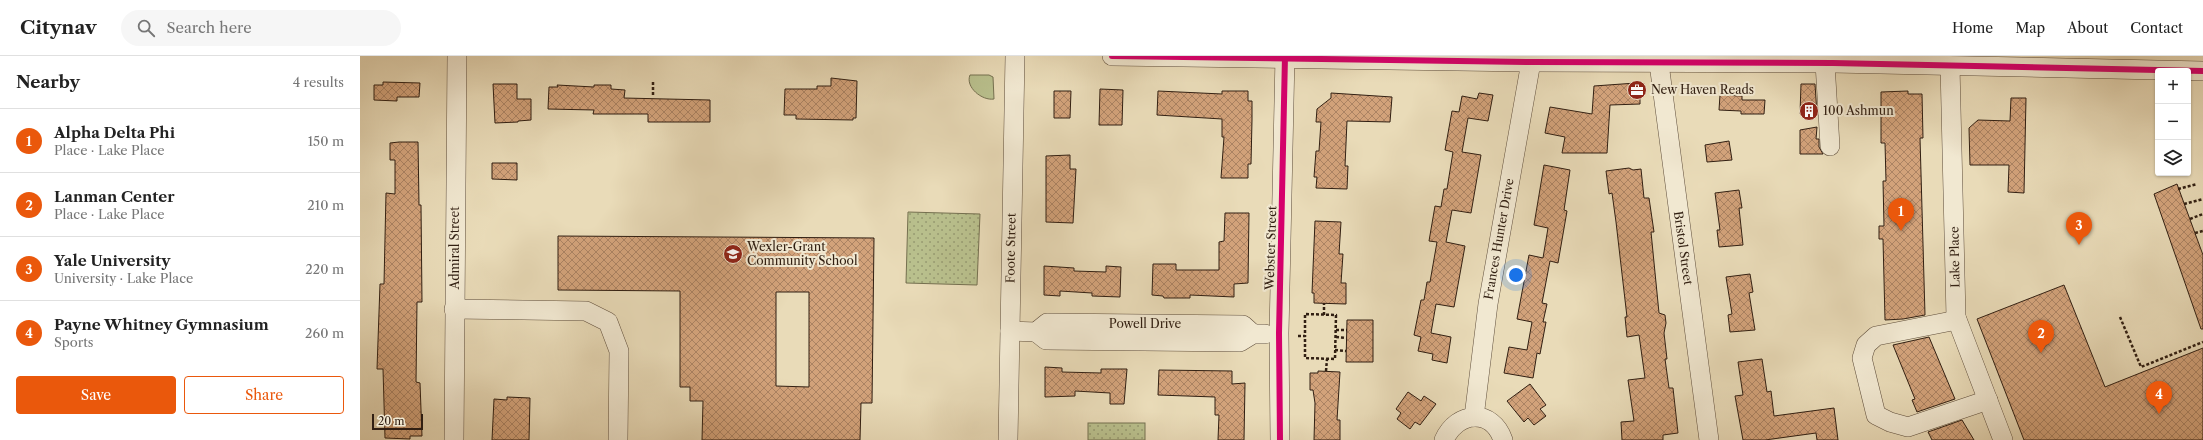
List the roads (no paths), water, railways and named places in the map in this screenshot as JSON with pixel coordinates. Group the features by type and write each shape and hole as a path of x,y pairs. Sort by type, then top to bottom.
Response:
{"street":[{"name":"Admiral Street","path":"454,440 457,56"},
{"name":"Foote Street","path":"1008,440 1015,56"},
{"path":"1112,56 1285,57 1531,62 1658,59 1831,61 1950,66 2203,71"},
{"name":"Webster Street","path":"1280,440 1279,334 1285,57"},
{"name":"Bristol Street","path":"1658,59 1709,440"},
{"path":"1830,146 1831,61"},
{"name":"Frances Hunter Drive","path":"1474,417 1488,304 1531,62"},
{"name":"Lake Place","path":"1950,66 1957,320 2003,440"},
{"path":"454,308 586,311 608,322 619,351 618,440"},
{"path":"1957,320 1876,336 1866,345 1862,358 1876,415 1890,422 1908,428 1988,400"},
{"name":"Powell Drive","path":"1010,330 1036,332 1046,340 1240,342 1253,334 1279,334"},
{"path":"1444,440 1449,430 1456,423 1474,417 1485,419 1494,424 1500,432 1503,440"}],"place":[{"name":"New Haven Reads","path":"1637,90"},
{"name":"100 Ashmun","path":"1809,111"},
{"name":"Alpha Delta Phi","path":"1901,231"},
{"name":"Yale University","path":"2079,245"},
{"name":"Wexler-Grant Community School","path":"733,254"},
{"name":"Lanman Center","path":"2041,353"},
{"name":"Payne Whitney Gymnasium","path":"2159,414"}]}
